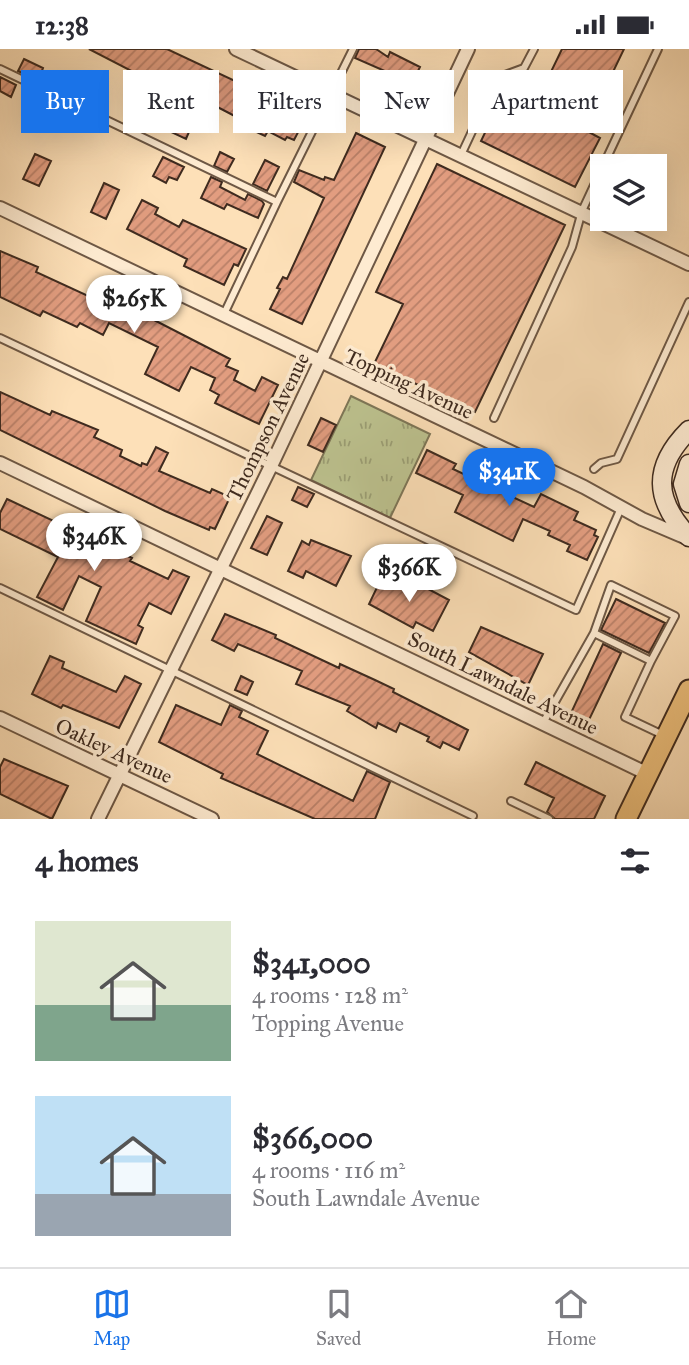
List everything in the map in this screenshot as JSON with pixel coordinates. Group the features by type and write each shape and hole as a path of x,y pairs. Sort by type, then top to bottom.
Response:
{"main road":[{"path":"689,431 665,462 661,487 673,520 689,538"},
{"path":"689,464 683,484 689,502"},
{"path":"626,819 689,690"}],"street":[{"path":"236,49 280,70"},
{"name":"Thompson Avenue","path":"98,819 271,466 468,49"},
{"path":"346,101 689,264"},
{"name":"Topping Avenue","path":"0,208 584,487 621,508 689,538"},
{"name":"South Lawndale Avenue","path":"0,463 648,774"},
{"name":"Oakley Avenue","path":"0,718 212,819"}],"lane":[{"path":"343,70 353,49"},
{"path":"461,155 497,78 524,68 534,49"},
{"path":"609,154 658,49"},
{"path":"0,69 277,202"},
{"path":"223,316 312,133"},
{"path":"494,418 572,247 582,211 590,194"},
{"path":"594,469 601,463 617,459 689,302"},
{"path":"0,338 576,610 621,508"},
{"path":"543,723 594,633 611,585 675,616 625,717 666,737"},
{"path":"0,588 473,815"},
{"path":"594,633 651,661"},
{"path":"512,801 549,819"}],"green space":[{"path":"351,396 430,434 390,518 311,480"}],"building":[{"path":"89,49 167,49 212,70 130,70"},
{"path":"359,49 376,49 388,57 390,52 420,67 418,70 382,70 355,58"},
{"path":"562,49 624,49 614,70 552,70"},
{"path":"24,59 43,68 42,70 18,71"},
{"path":"219,74 233,80 233,115 219,108"},
{"path":"0,77 16,85 11,97 0,91"},
{"path":"173,133 189,133 186,139"},
{"path":"272,133 298,133 294,140 287,137 285,140"},
{"path":"356,133 385,147 302,324 270,309 280,289 277,288 283,277 287,279 324,198 294,182 299,170 324,180 325,177 334,180"},
{"path":"485,133 591,133 600,138 575,187 481,141"},
{"path":"220,152 234,159 227,172 214,166"},
{"path":"35,154 51,161 39,186 23,179"},
{"path":"163,157 184,167 177,180 169,177 166,183 153,176"},
{"path":"265,160 279,167 267,191 253,184"},
{"path":"437,164 565,225 475,412 374,364 403,304 376,292"},
{"path":"211,177 222,182 220,187 245,200 248,194 262,201 264,204 258,218 227,204 224,209 201,198"},
{"path":"104,183 119,190 106,219 91,212"},
{"path":"142,200 158,208 155,214 179,227 183,220 246,249 238,266 234,264 224,285 184,266 187,259 127,229"},
{"path":"0,251 38,267 36,272 101,302 106,291 121,298 119,302 230,359 226,366 238,371 234,380 255,391 262,377 278,385 259,424 215,403 219,395 210,390 215,378 191,367 179,391 145,374 158,347 109,323 103,335 80,323 77,327 43,311 40,316 0,297"},
{"path":"0,392 50,415 52,411 98,430 94,437 122,450 120,456 141,466 142,463 147,465 156,447 168,453 159,471 210,493 212,489 230,497 215,529 210,527 209,530 165,511 0,430"},
{"path":"321,418 336,425 323,452 308,445"},
{"path":"427,450 456,464 453,469 534,507 541,494 578,512 574,520 596,530 594,535 598,537 587,560 567,551 570,545 548,535 550,531 523,519 513,541 455,512 463,495 416,473"},
{"path":"298,487 314,494 307,507 292,500"},
{"path":"7,499 132,558 130,561 168,579 173,570 189,577 171,614 149,603 138,625 143,628 136,644 86,621 101,587 79,576 63,610 37,597 58,557 0,529 0,513"},
{"path":"267,516 282,523 267,555 251,548"},
{"path":"311,540 351,556 336,586 306,571 303,578 288,571 302,541 309,545"},
{"path":"382,577 415,591 419,584 449,600 433,631 416,622 413,628 369,604"},
{"path":"616,599 665,623 649,653 601,630"},
{"path":"225,614 276,635 275,638 339,668 340,664 394,689 393,692 468,730 459,750 443,742 440,748 427,741 429,737 400,723 396,732 378,723 376,728 347,711 350,706 296,684 302,671 238,644 234,651 212,640"},
{"path":"481,627 543,654 528,685 469,652"},
{"path":"603,644 621,653 588,722 571,713"},
{"path":"50,656 64,662 62,668 116,692 125,676 141,684 119,728 63,705 61,708 32,694"},
{"path":"241,676 253,682 247,695 235,690"},
{"path":"176,705 221,725 230,705 242,711 239,717 268,731 257,754 353,801 367,771 390,782 375,819 315,819 221,778 223,774 159,742"},
{"path":"4,759 68,786 52,819 0,794 0,767"},
{"path":"536,762 605,796 594,819 555,819 547,812 554,798 525,784"}]}
